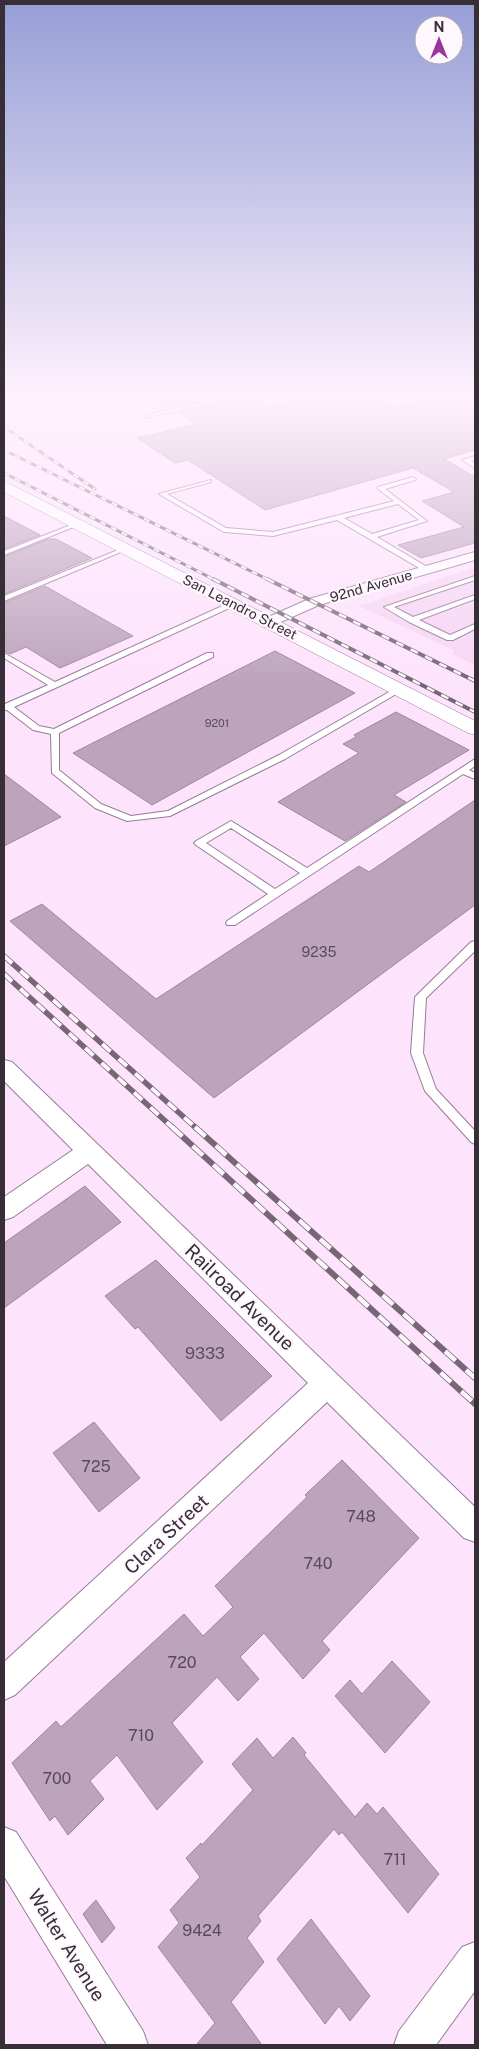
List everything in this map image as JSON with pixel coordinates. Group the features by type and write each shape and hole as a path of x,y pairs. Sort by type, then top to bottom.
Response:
{"main road":[{"name":"San Leandro Street","path":"13,491 475,729"}],"street":[{"name":"92nd Avenue","path":"269,622 314,602 475,556"},
{"name":"Railroad Avenue","path":"4,1068 475,1527"},
{"path":"4,1210 89,1151"},
{"name":"Clara Street","path":"4,1684 328,1383"},
{"name":"Walter Avenue","path":"4,1844 129,2045"},
{"path":"413,2045 475,1960"}],"lane":[{"path":"174,491 162,494 224,530 273,534 399,502"},
{"path":"371,536 424,521 384,491"},
{"path":"339,518 426,570"},
{"path":"4,553 78,524"},
{"path":"4,599 125,548"},
{"path":"475,578 388,607 450,638 475,626"},
{"path":"412,620 475,597"},
{"path":"6,707 234,604"},
{"path":"4,655 54,685"},
{"path":"6,707 36,728 55,732 210,655"},
{"path":"55,732 54,771 98,806 130,819 170,813 282,757 399,690"},
{"path":"231,923 475,762"},
{"path":"463,770 475,776"},
{"path":"274,893 199,843 231,824 307,873"},
{"path":"475,945 421,997 417,1053 431,1092 475,1139"}],"shaded area":[{"path":"475,567 475,665 452,654 455,651 359,606"}],"building":[{"path":"235,491 333,491 265,510"},
{"path":"452,491 475,491 475,543 421,558 398,545 464,527 422,501 454,492"},
{"path":"4,516 40,535 4,549"},
{"path":"48,539 56,539 92,558 4,594 4,557"},
{"path":"45,586 133,636 60,668 26,647 10,654 4,651 4,603"},
{"path":"275,651 355,693 152,805 73,753"},
{"path":"396,712 469,750 394,795 406,802 345,841 278,802 359,753 343,744 356,737 354,735"},
{"path":"4,774 61,817 4,846"},
{"path":"475,800 475,905 214,1098 10,921 42,904 156,999 359,866 369,872"},
{"path":"85,1186 121,1222 4,1308 4,1243"},
{"path":"156,1260 272,1376 221,1421 138,1327 135,1329 105,1296"},
{"path":"94,1422 140,1478 99,1512 53,1453"},
{"path":"342,1460 419,1538 322,1641 330,1650 303,1679 264,1633 240,1657 259,1679 238,1701 217,1677 172,1723 203,1762 157,1810 117,1755 90,1781 104,1799 68,1835 55,1816 50,1821 12,1763 56,1721 61,1727 184,1614 203,1636 233,1607 215,1586 307,1497 305,1495"},
{"path":"392,1661 430,1702 385,1753 335,1696 350,1680 362,1694"},
{"path":"293,1737 306,1753 304,1755 355,1817 367,1803 377,1814 383,1807 439,1874 408,1913 342,1832 339,1835 334,1829 258,1916 261,1921 247,1938 264,1962 231,2002 262,2045 196,2045 215,2023 158,1947 179,1923 170,1910 200,1877 186,1858 201,1843 202,1845 253,1790 232,1764 257,1738 273,1758"},
{"path":"96,1900 115,1928 102,1943 83,1914"},
{"path":"311,1919 370,1996 350,2021 339,2006 325,2024 277,1959"}],"railway":[{"path":"39,491 215,580"},
{"path":"87,491 269,580"},
{"path":"213,579 475,712"},
{"path":"267,579 475,681"},
{"path":"4,956 196,1128"},
{"path":"4,974 173,1128"},
{"path":"172,1127 475,1404"},
{"path":"195,1127 475,1378"}]}
